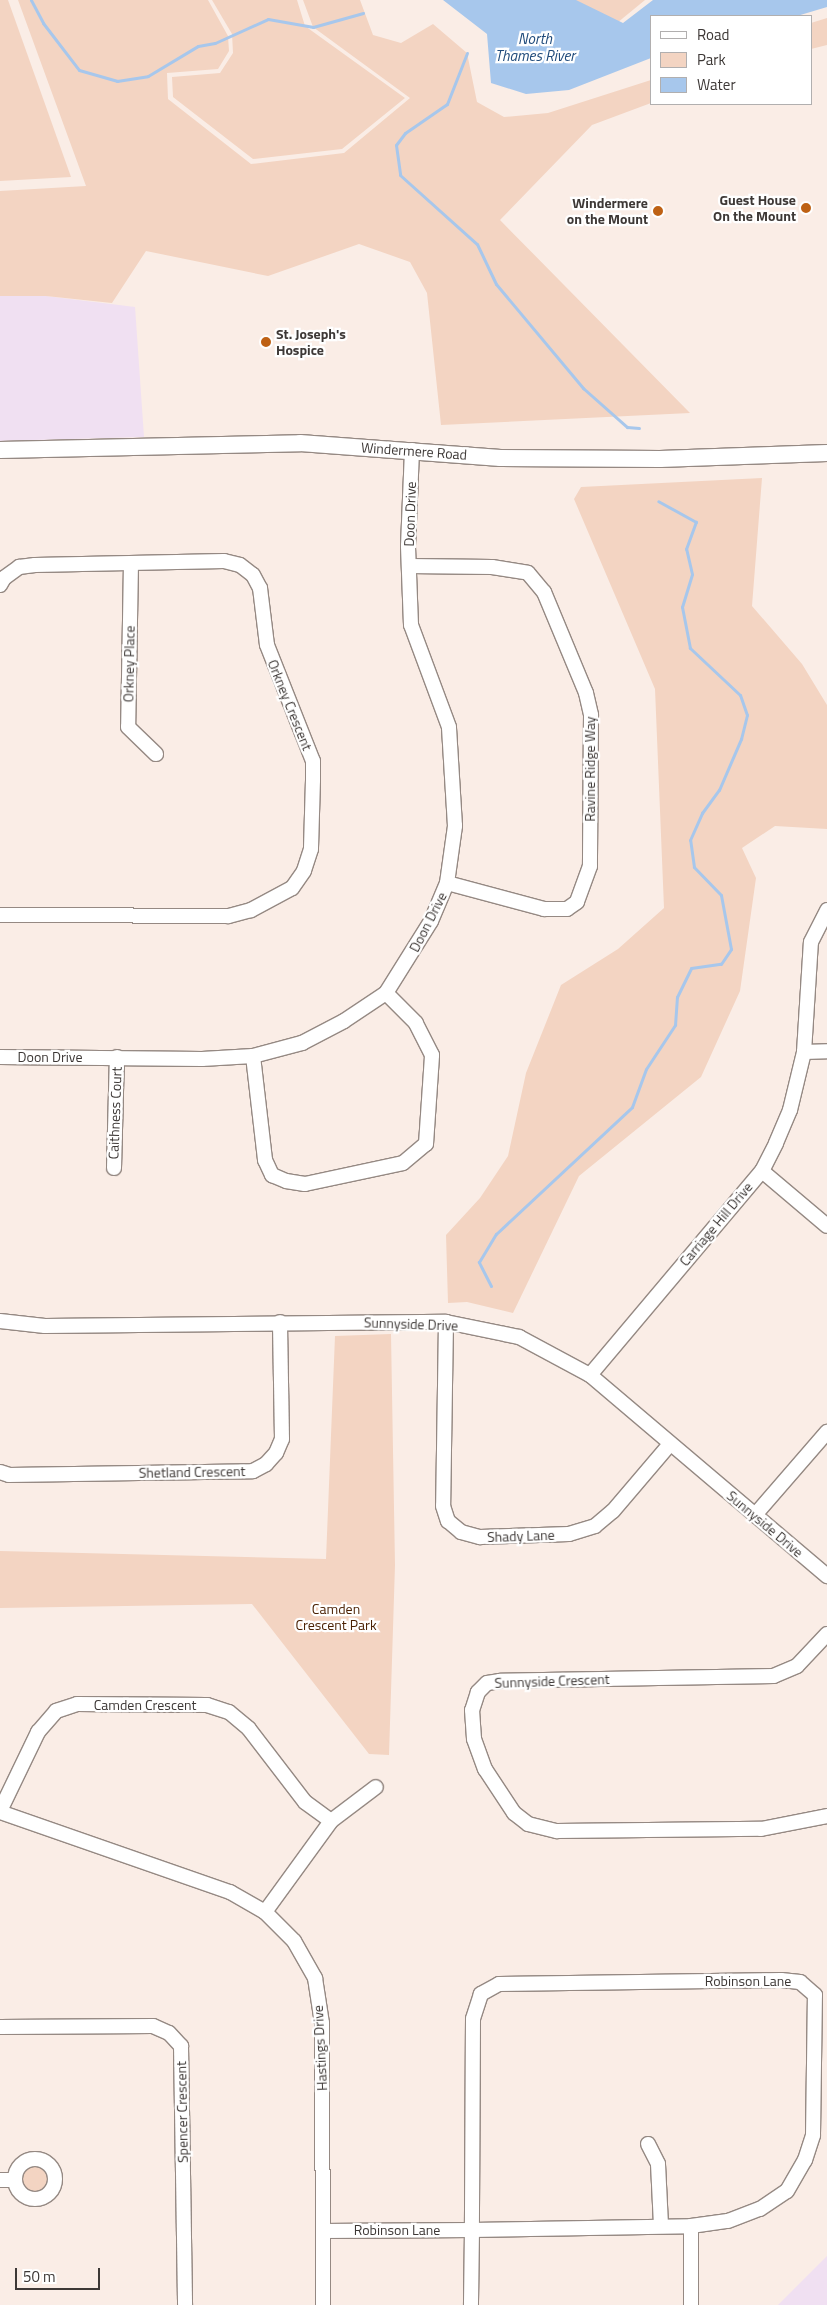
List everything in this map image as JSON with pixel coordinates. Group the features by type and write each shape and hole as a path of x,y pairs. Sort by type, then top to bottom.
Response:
{"main road":[{"name":"Windermere Road","path":"0,450 300,444 412,450 500,458 660,460 827,454"}],"street":[{"name":"Doon Drive","path":"0,1057 202,1059 253,1056 302,1043 344,1021 386,992 431,921 447,883 455,826 449,727 411,625 409,566 412,450"},
{"name":"Orkney Crescent","path":"0,585 4,578 27,566 224,561 240,565 253,575 260,588 264,631 273,663 313,761 311,849 304,872 292,888 274,900 228,916 0,915"},
{"name":"Orkney Place","path":"131,563 128,727 156,754"},
{"name":"Ravine Ridge Way","path":"409,566 492,567 528,573 544,592 586,693 592,715 590,866 585,887 577,902 566,909 544,909 447,883"},
{"name":"Carriage Hill Drive","path":"590,1375 762,1171 790,1110 804,1052 811,942 827,910"},
{"path":"253,1056 265,1160 272,1175 286,1181 305,1184 403,1163 426,1144 432,1055 416,1023 386,992"},
{"path":"804,1052 827,1052"},
{"name":"Caithness Court","path":"114,1168 117,1057"},
{"path":"762,1171 827,1226"},
{"name":"Sunnyside Drive","path":"0,1322 45,1326 280,1322 446,1322 519,1337 590,1375 827,1576"},
{"name":"Shetland Crescent","path":"0,1472 9,1475 253,1471 266,1464 276,1453 282,1439 280,1322"},
{"name":"Shady Lane","path":"446,1322 443,1506 448,1521 461,1532 480,1537 568,1534 595,1526 613,1510 670,1444"},
{"path":"755,1516 827,1432"},
{"name":"Sunnyside Crescent","path":"827,1634 796,1666 774,1676 500,1681 487,1683 478,1692 472,1710 474,1739 485,1770 514,1813 528,1824 557,1832 761,1829 827,1816"},
{"name":"Camden Crescent","path":"0,1812 38,1732 56,1711 77,1704 206,1705 229,1712 249,1729 305,1802 331,1821"},
{"path":"265,1912 331,1821 376,1787"},
{"name":"Hastings Drive","path":"0,1812 230,1892 265,1912 294,1940 315,1978 322,2023 323,2305"},
{"name":"Robinson Lane","path":"323,2231 472,2230 691,2226 728,2221 760,2209 787,2191 806,2160 813,2134 817,2015 815,1995 800,1982 499,1984 481,1994 473,2019 472,2230"},
{"name":"Spencer Crescent","path":"0,2028 153,2026 169,2033 181,2046 185,2305"},
{"path":"648,2144 658,2164 661,2226"},
{"path":"0,2180 15,2180"},
{"path":"691,2226 691,2305"},
{"path":"471,2305 472,2230"}],"shaded area":[{"path":"0,296 46,296 135,307 144,437 0,441"},
{"path":"827,2256 827,2305 778,2305"}],"green space":[{"path":"0,0 8,0 71,177 0,181"},
{"path":"18,0 208,0 228,36 229,51 218,69 167,73 168,99 251,164 344,153 410,98 313,27 303,0 360,0 373,35 401,43 433,24 467,53 477,102 504,117 548,113 650,80 650,103 592,125 500,220 690,413 441,425 427,293 410,262 359,244 268,276 146,251 112,303 46,296 0,296 0,191 86,186"},
{"path":"212,0 297,0 305,26 405,98 342,149 253,159 173,97 172,77 220,73 233,53 232,34"},
{"path":"571,0 645,0 617,23"},
{"path":"827,18 827,45 812,49 812,23"},
{"path":"762,478 752,606 802,664 827,705 827,829 775,826 742,848 756,878 740,991 701,1077 579,1176 513,1313 467,1302 448,1303 446,1235 480,1198 508,1156 526,1073 561,985 618,949 664,908 655,689 574,499 581,487"},
{"name":"Camden Crescent Park","path":"391,1334 395,1565 389,1755 369,1754 252,1604 0,1608 0,1551 326,1559 335,1336"},
{"path":"35,2165 45,2169 49,2179 45,2189 35,2193 25,2189 21,2179 25,2169"}],"water":[{"name":"North Thames River","path":"443,0 576,0 623,23 653,0 827,0 827,7 800,15 650,15 650,58 569,90 526,94 491,83 487,34"}],"waterway":[{"path":"31,0 43,23 79,70 117,81 148,76 198,46 215,43 268,19 313,27 363,13"},
{"path":"467,53 447,104 405,133 396,145 400,175 477,244 496,284 583,388 627,427 639,428"},
{"path":"491,1286 479,1262 496,1234 632,1107 646,1069 675,1025 677,997 691,968 721,964 731,949 721,895 694,867 690,840 702,813 719,790 741,739 747,715 740,695 690,648 682,607 692,574 686,549 696,522 658,501"}],"place":[{"name":"Guest House On the Mount","path":"806,208"},
{"name":"Windermere on the Mount","path":"658,211"},
{"name":"St. Joseph's Hospice","path":"266,342"}]}
